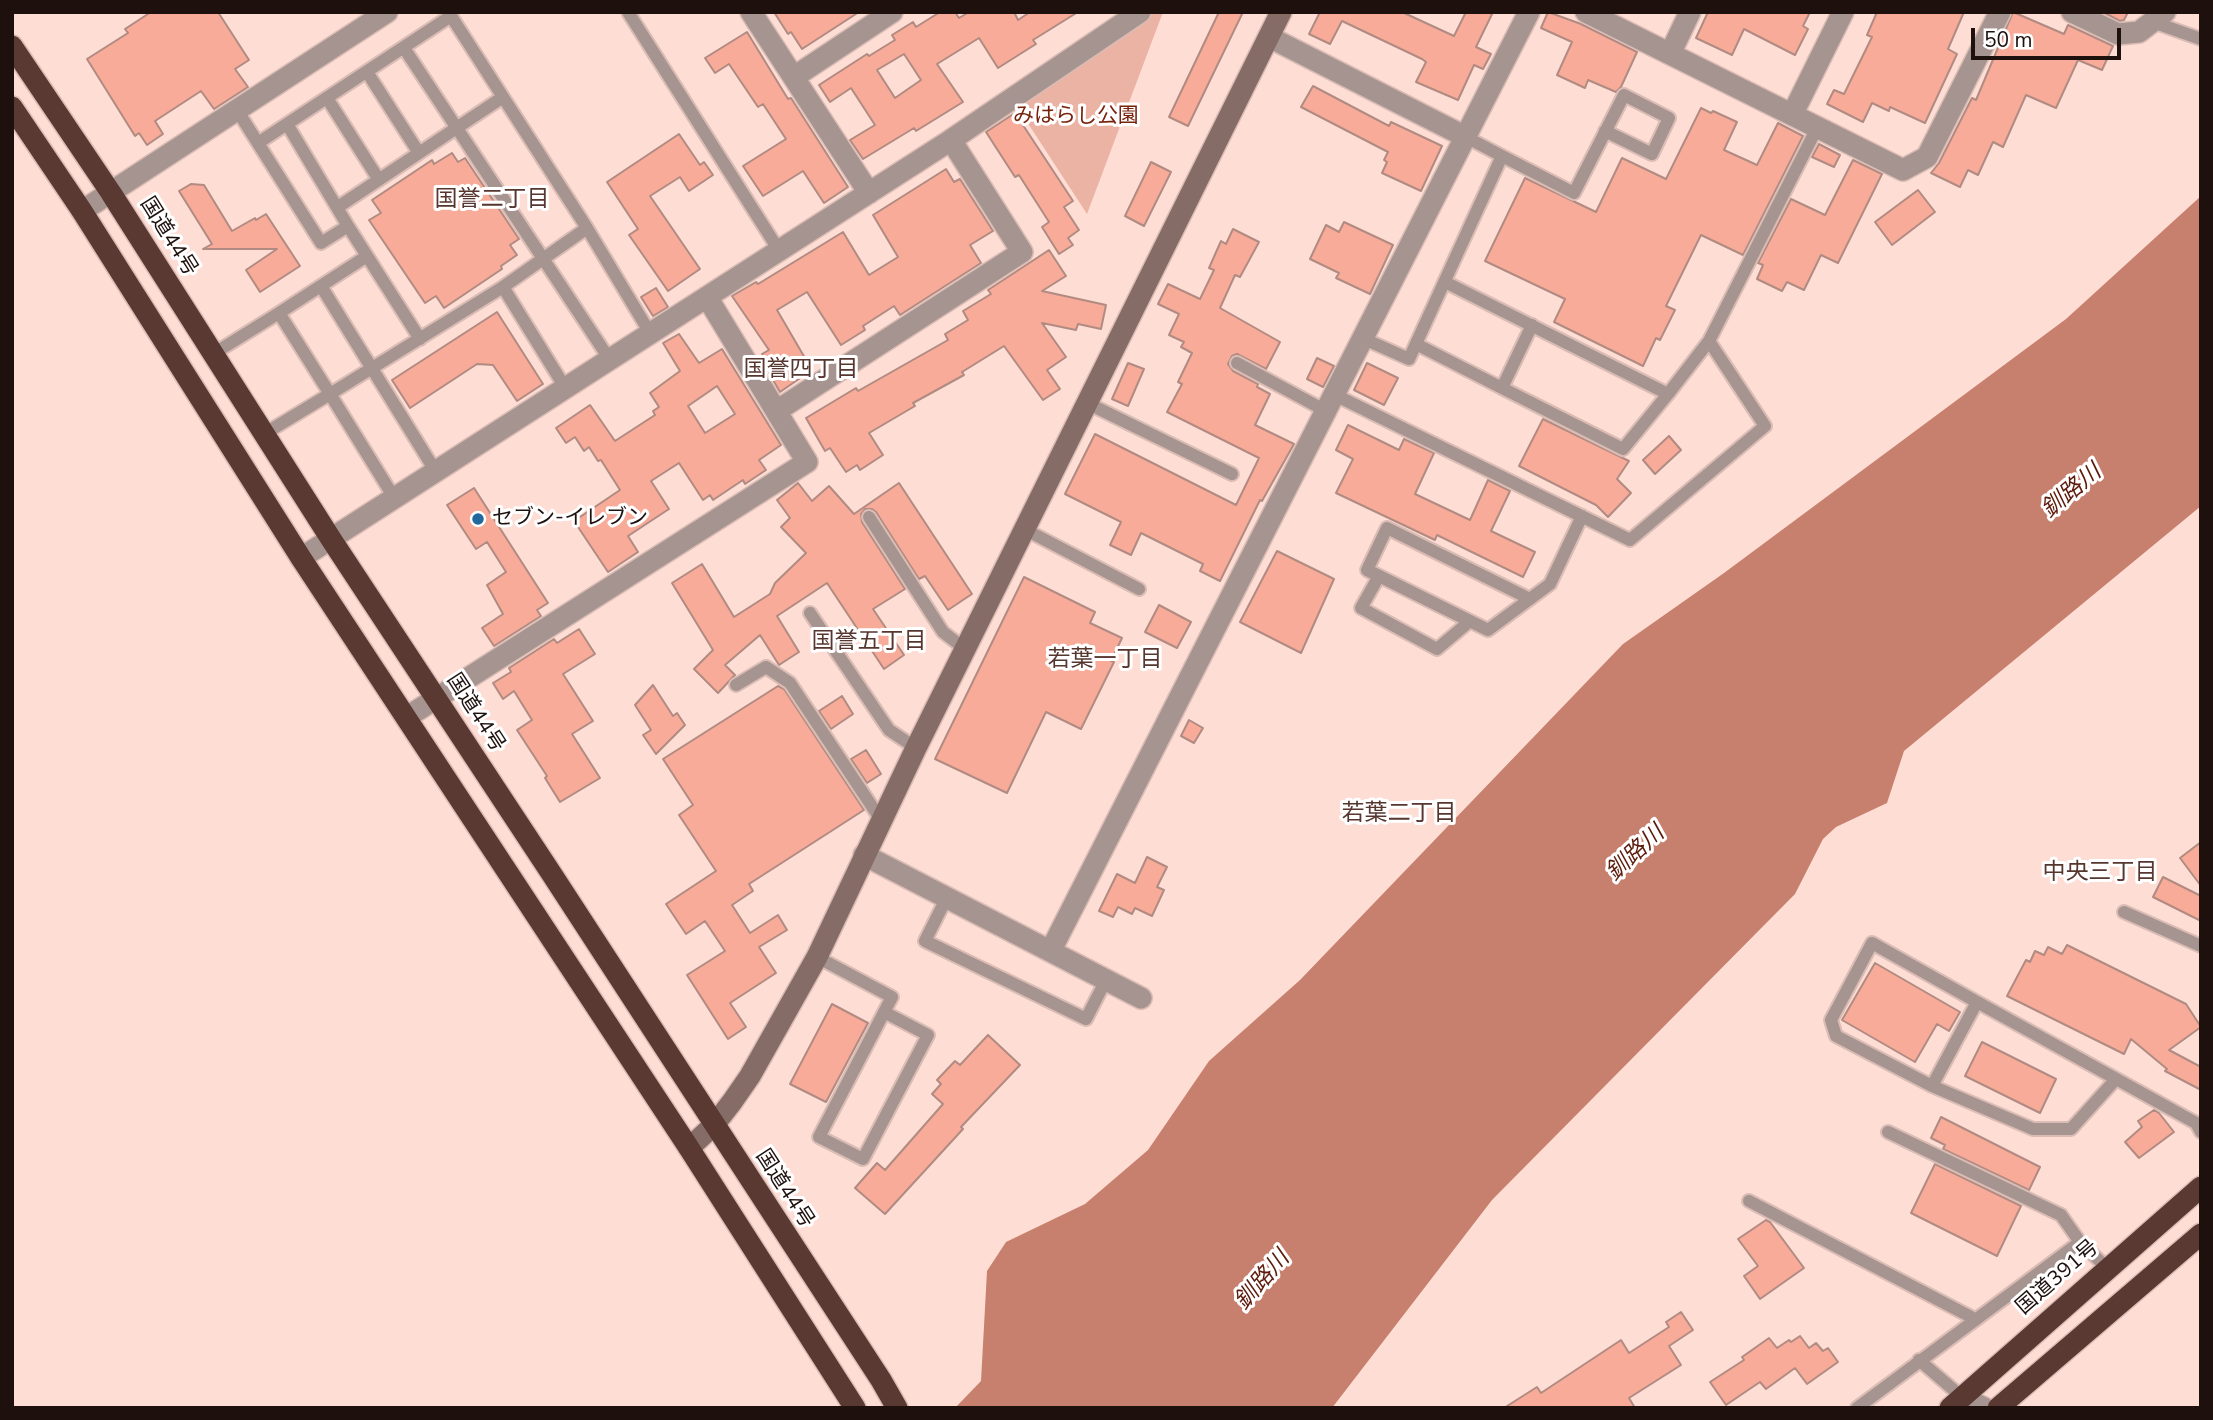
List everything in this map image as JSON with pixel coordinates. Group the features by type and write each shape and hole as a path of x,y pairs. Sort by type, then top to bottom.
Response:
{"highway":[{"name":"国道44号","path":"12,46 111,193 331,539 897,1408"},
{"path":"12,107 82,211 301,558 689,1148 855,1408"},
{"name":"国道391号","path":"1956,1402 2201,1187"},
{"path":"1998,1408 2201,1234"}],"street":[{"path":"82,211 387,12"},
{"path":"751,12 869,193"},
{"path":"794,77 892,12"},
{"path":"301,558 780,252 1140,12"},
{"path":"689,1148 714,1125 750,1076 817,957 916,747 1281,12"},
{"path":"1051,950 1529,12"},
{"path":"1587,12 1903,170 1927,157 2000,12"},
{"path":"1670,54 1690,12"},
{"path":"1793,113 1843,12"},
{"path":"2072,12 2118,34 2139,32 2159,17"},
{"path":"1269,37 1464,136"},
{"path":"778,410 1023,252 951,140"},
{"path":"407,718 807,462 778,410 707,297"},
{"path":"864,855 1141,998"},
{"path":"1956,1402 1984,1408"}],"lane":[{"path":"628,12 780,252"},
{"path":"258,143 450,14 587,228 650,333"},
{"path":"2159,17 2201,39"},
{"path":"404,47 610,360"},
{"path":"367,72 419,153"},
{"path":"1464,136 1574,193 1605,131 1624,95 1669,118 1652,154 1605,131"},
{"path":"338,207 503,97"},
{"path":"327,98 379,180"},
{"path":"237,110 321,243 348,226"},
{"path":"287,124 420,339"},
{"path":"1416,344 1623,449 1709,341 1818,126"},
{"path":"1362,338 1409,359 1502,156"},
{"path":"264,435 502,288 587,228"},
{"path":"213,354 367,256"},
{"path":"1445,282 1668,394"},
{"path":"321,286 436,472"},
{"path":"502,288 566,389"},
{"path":"279,313 395,499"},
{"path":"1502,388 1532,326"},
{"path":"1237,363 1582,516 1630,540 1765,426 1709,341"},
{"path":"1087,403 1232,474"},
{"path":"1530,598 1387,528 1367,569 1489,630 1550,584 1582,516"},
{"path":"869,517 943,632 965,649"},
{"path":"1024,530 1139,589"},
{"path":"1379,576 1362,608 1437,649 1470,621"},
{"path":"810,613 889,730 916,747"},
{"path":"736,685 766,667 790,682 881,820"},
{"path":"947,897 925,941 1086,1019 1106,980"},
{"path":"2124,912 2201,946"},
{"path":"2116,1079 2071,1129 2032,1129 1932,1086 1836,1036 1831,1020 1872,943 2196,1123 2201,1132"},
{"path":"817,957 892,997 884,1012 820,1137 863,1159 928,1035 884,1012"},
{"path":"1932,1086 1977,1002"},
{"path":"1888,1132 2061,1215 2080,1241 2107,1268"},
{"path":"1749,1201 1975,1319"},
{"path":"1857,1408 2080,1241"},
{"path":"1919,1360 1956,1402"}],"green space":[{"name":"みはらし公園","path":"1155,12 1163,12 1087,214 1016,105"}],"water":[{"name":"釧路川","path":"2201,196 2201,506 1904,751 1887,803 1836,827 1823,839 1795,894 1492,1200 1332,1408 955,1408 981,1381 987,1271 1006,1242 1085,1204 1148,1150 1209,1061 1300,980 1623,644 1724,573 2066,319"}],"building":[{"path":"151,12 218,12 249,60 235,69 248,87 214,109 201,91 155,121 163,134 147,145 139,133 135,136 87,59 128,33 125,29"},
{"path":"774,12 859,12 802,49 791,32 788,34"},
{"path":"940,12 955,12 959,18 969,12 1014,12 1018,20 1030,12 1078,12 1033,40 1036,44 998,68 979,38 937,64 963,102 863,159 850,140 875,125 851,88 830,102 819,85 867,54 869,56 895,40 892,35 913,22 916,27","holes":["904,54 921,80 895,98 877,70"]},
{"path":"1219,12 1243,12 1188,126 1169,117"},
{"path":"1320,12 1402,12 1454,36 1466,12 1493,12 1476,47 1491,54 1483,69 1474,65 1458,100 1416,82 1426,62 1422,59 1342,21 1330,44 1309,34"},
{"path":"1548,12 1581,24 1637,52 1621,87 1616,92 1588,80 1585,88 1557,75 1572,42 1541,28"},
{"path":"1708,12 1810,12 1803,26 1808,29 1795,55 1744,29 1732,55 1696,38"},
{"path":"1877,12 1964,12 1948,49 1957,54 1925,123 1890,107 1889,111 1872,103 1863,122 1827,104 1834,90 1844,94 1872,37 1867,35"},
{"path":"2013,12 2064,34 2068,25 2113,46 2102,70 2078,60 2056,108 2026,95 2003,147 1993,142 1978,175 1968,170 1960,187 1931,173 1939,163 1972,98 1976,100"},
{"path":"2103,12 2128,12 2124,20 2120,21"},
{"path":"747,32 788,99 791,98 848,187 824,203 803,171 763,196 743,166 786,139 763,104 758,107 729,64 715,73 705,58"},
{"path":"1313,86 1389,126 1391,122 1442,146 1421,191 1382,173 1388,152 1301,107"},
{"path":"1701,108 1737,122 1724,150 1757,165 1778,123 1803,136 1743,255 1701,235 1666,306 1675,310 1660,340 1656,338 1643,366 1554,322 1565,299 1485,261 1525,178 1596,212 1622,158 1666,179"},
{"path":"1015,113 1073,201 1064,207 1079,230 1068,238 1073,245 1059,254 1042,227 1049,222 1019,175 1015,177 986,132"},
{"path":"679,134 700,165 704,162 713,175 689,191 680,177 650,196 700,269 668,291 629,235 638,229 607,182"},
{"path":"1819,144 1840,155 1834,167 1812,157"},
{"path":"452,153 458,162 465,158 519,239 510,245 517,255 501,266 502,269 444,308 436,296 425,303 369,220 381,213 372,200 432,160 434,164"},
{"path":"1853,160 1882,174 1838,263 1821,255 1804,290 1787,282 1782,291 1757,279 1763,265 1758,263 1791,199 1825,215"},
{"path":"1151,162 1171,172 1144,226 1125,216"},
{"path":"946,169 954,182 960,179 993,231 970,245 981,263 900,315 894,306 863,326 865,330 841,345 807,292 777,310 812,370 780,392 762,354 769,350 732,296 756,282 758,284 843,232 869,275 898,257 873,215"},
{"path":"191,184 204,185 232,231 266,214 300,266 260,292 246,270 277,249 203,249 212,244 179,191"},
{"path":"1918,190 1935,212 1892,245 1875,222"},
{"path":"1344,222 1393,245 1370,294 1336,278 1339,273 1310,259 1326,225 1339,232"},
{"path":"1233,229 1259,242 1240,277 1235,275 1220,308 1280,342 1266,369 1237,354 1232,356 1228,364 1233,371 1258,384 1257,387 1270,394 1255,425 1294,444 1262,501 1260,500 1220,581 1200,571 1203,564 1141,533 1131,555 1110,545 1121,522 1065,494 1095,434 1236,505 1259,458 1167,412 1182,384 1178,382 1192,353 1181,347 1184,342 1169,335 1179,314 1158,304 1168,284 1200,299 1214,270 1209,268 1221,241 1226,244"},
{"path":"1049,250 1066,276 1042,291 1106,305 1101,329 1078,324 1076,330 1042,323 1066,357 1047,370 1060,389 1043,400 1004,346 962,372 964,375 913,403 915,406 869,433 883,455 860,470 857,465 846,472 830,448 825,451 806,418 856,388 858,391 948,340 945,334 968,320 963,311 991,294 988,290"},
{"path":"656,288 668,307 653,316 641,297"},
{"path":"497,312 543,384 517,401 493,365 477,364 410,408 392,380"},
{"path":"679,334 699,363 722,349 781,445 759,460 766,470 745,484 743,480 713,500 710,495 703,500 679,463 651,481 669,509 628,536 638,552 608,572 574,521 620,490 601,460 598,461 589,447 584,451 575,437 566,443 556,428 590,405 615,441 655,415 653,411 659,407 650,393 680,371 663,343","holes":["717,386 735,414 705,433 688,406"]},
{"path":"1317,358 1334,366 1323,387 1307,379"},
{"path":"1128,363 1144,369 1128,406 1112,399"},
{"path":"1367,363 1398,378 1384,405 1354,390"},
{"path":"1543,419 1629,461 1617,479 1631,493 1608,517 1596,505 1519,466"},
{"path":"1348,425 1399,450 1404,439 1434,453 1415,494 1470,520 1488,480 1510,491 1491,531 1535,552 1523,577 1437,535 1435,540 1336,493 1353,459 1336,450"},
{"path":"1669,436 1681,450 1655,474 1643,460"},
{"path":"798,483 812,501 829,486 854,514 899,483 972,594 948,610 925,576 919,579 876,512 865,509 861,514 862,522 905,589 873,609 904,655 884,669 827,583 777,616 799,652 779,665 760,635 725,665 735,675 718,693 694,669 713,650 672,583 702,564 734,617 770,594 775,583 806,553 781,527 790,518 777,500"},
{"path":"474,488 548,603 537,610 541,616 494,646 482,628 503,614 487,585 506,572 487,542 476,549 447,505"},
{"path":"1277,551 1334,579 1301,653 1240,622"},
{"path":"1024,577 1095,612 1090,623 1122,638 1111,661 1114,662 1081,729 1046,712 1007,793 935,759"},
{"path":"1159,605 1191,622 1177,648 1145,632"},
{"path":"579,629 595,654 563,674 593,721 572,734 600,778 560,802 545,778 547,776 517,730 532,720 514,691 503,699 493,683 511,672 509,668 554,639 557,643"},
{"path":"653,685 673,716 677,713 685,725 656,754 643,735 651,730 635,705"},
{"path":"778,686 784,689 864,810 749,884 753,891 732,905 750,933 778,915 787,930 759,947 776,973 730,1003 746,1027 728,1039 687,975 725,951 705,921 686,934 666,904 716,871 679,815 693,805 663,759"},
{"path":"842,696 853,714 831,729 819,711"},
{"path":"1189,720 1203,728 1194,743 1181,736"},
{"path":"866,750 881,774 867,783 851,759"},
{"path":"2201,842 2201,886 2180,858"},
{"path":"1147,857 1167,867 1157,887 1164,890 1152,916 1135,908 1132,914 1118,907 1113,917 1099,911 1117,874 1135,883"},
{"path":"2163,877 2201,896 2201,921 2153,897"},
{"path":"2067,945 2186,1004 2201,1027 2169,1050 2201,1067 2201,1090 2165,1071 2167,1069 2131,1039 2124,1054 2007,996 2026,960 2030,962 2035,951 2044,955 2048,947 2062,954"},
{"path":"1875,963 1960,1012 1949,1031 1937,1024 1915,1062 1842,1020"},
{"path":"832,1004 868,1023 826,1102 790,1084"},
{"path":"988,1035 1020,1065 885,1214 855,1188 877,1163 885,1170 943,1104 932,1094 941,1084 937,1080 955,1061 960,1065"},
{"path":"1982,1042 2056,1079 2040,1113 1965,1076"},
{"path":"2154,1110 2174,1132 2139,1158 2125,1142 2142,1127 2138,1121"},
{"path":"1941,1117 2040,1167 2029,1190 1943,1149 1945,1145 1931,1138"},
{"path":"1935,1164 2021,1206 1997,1256 1911,1213"},
{"path":"1766,1220 1804,1268 1760,1299 1744,1276 1758,1266 1738,1239"},
{"path":"1681,1312 1693,1330 1669,1346 1681,1365 1629,1398 1635,1408 1504,1408 1537,1387 1541,1393 1621,1340 1629,1353 1669,1327 1666,1322"},
{"path":"1800,1336 1809,1348 1816,1343 1823,1351 1828,1348 1838,1362 1807,1384 1795,1368 1766,1389 1760,1382 1726,1405 1710,1382 1744,1360 1742,1357 1769,1338 1777,1348"}],"place":[{"name":"セブン-イレブン","path":"478,519"}],"district":[{"name":"国誉二丁目","path":"492,200"},
{"name":"国誉四丁目","path":"801,370"},
{"name":"国誉五丁目","path":"869,642"},
{"name":"若葉一丁目","path":"1105,660"},
{"name":"若葉二丁目","path":"1399,814"},
{"name":"中央三丁目","path":"2100,873"}]}
